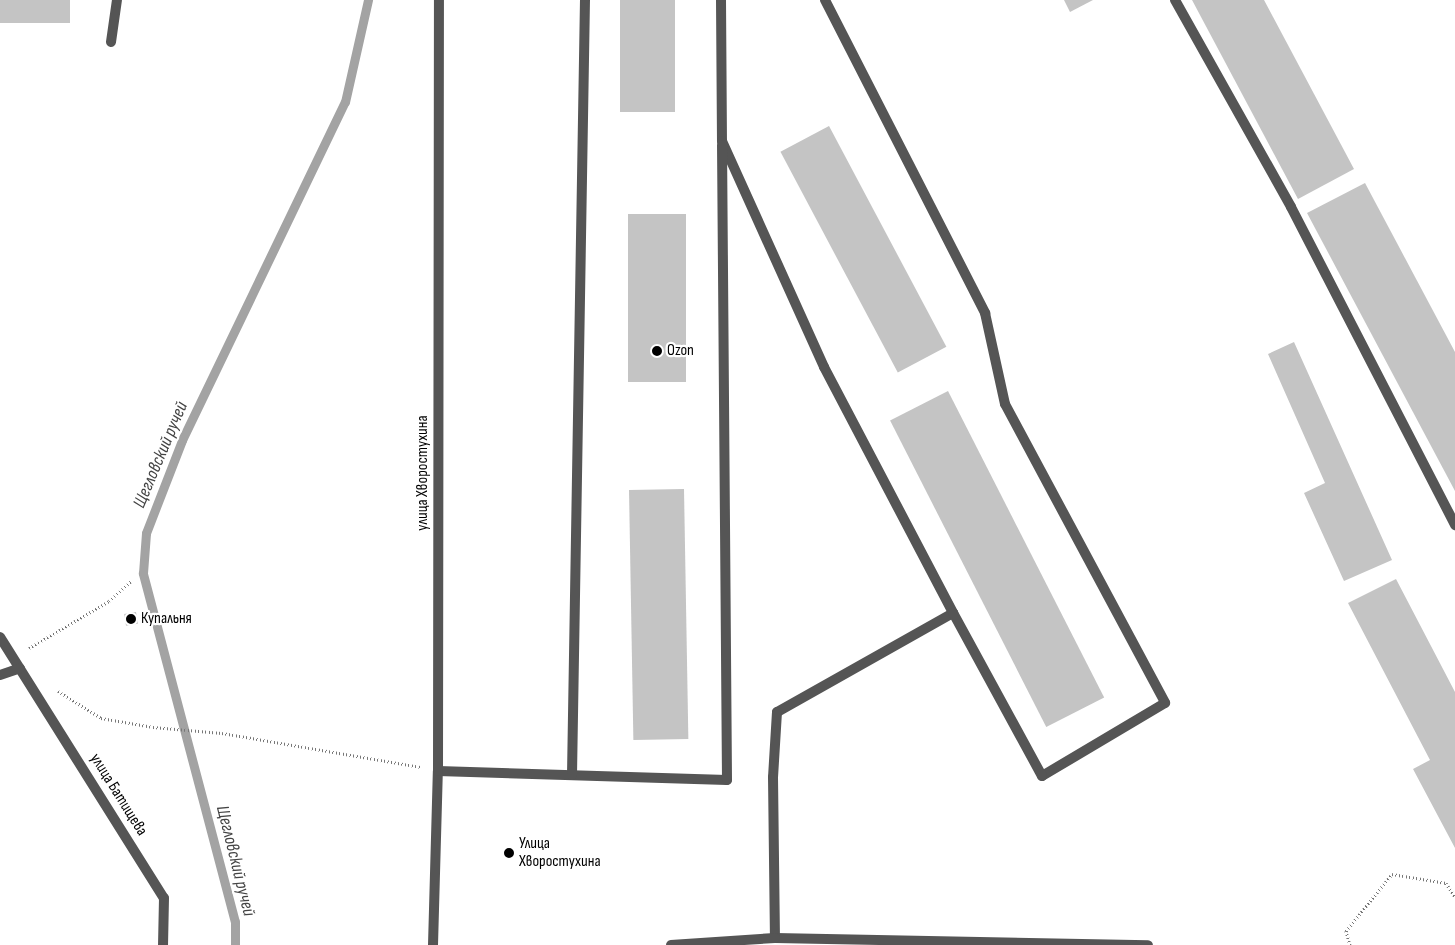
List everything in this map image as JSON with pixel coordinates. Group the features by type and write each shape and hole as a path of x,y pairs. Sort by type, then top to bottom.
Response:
{"street":[{"path":"111,42 117,0"},
{"name":"улица Хворостухина","path":"433,945 438,770 439,0"},
{"path":"572,775 585,0"},
{"path":"438,770 727,780 721,0"},
{"path":"722,141 824,367 1042,776 1165,704 1005,404 985,313 825,0"},
{"path":"1175,0 1292,206 1455,525"},
{"path":"776,938 773,777 777,712 954,613"},
{"name":"улица Батищева","path":"0,637 164,898 163,945"},
{"path":"0,675 20,668"},
{"path":"671,945 776,938 1148,945"}],"path":[{"path":"13,658 109,601 131,581"},
{"path":"53,688 101,718 153,727 222,733 438,770"},
{"path":"1350,945 1346,932 1392,874 1446,883 1455,897"}],"building":[{"path":"0,0 70,0 70,23 0,23"},
{"path":"620,0 675,0 675,112 620,112"},
{"path":"1064,0 1093,0 1070,12"},
{"path":"1192,0 1264,0 1354,169 1298,199"},
{"path":"829,126 946,347 898,373 780,152"},
{"path":"1365,183 1455,352 1455,491 1307,213"},
{"path":"628,214 686,214 686,382 628,382"},
{"path":"1294,342 1392,560 1344,581 1304,493 1325,483 1268,354"},
{"path":"948,391 1104,698 1046,727 890,421"},
{"path":"684,489 688,739 633,740 629,490"},
{"path":"1396,579 1455,692 1455,848 1413,769 1430,760 1348,603"},
{"name":"Купальня","path":"136,612 138,624 126,626 124,614"}],"waterway":[{"name":"Щегловский ручей","path":"235,945 235,922 143,573 146,533 182,440 345,102 368,0"}],"place":[{"name":"Ozon","path":"657,351"},
{"name":"Купальня","path":"131,619"},
{"name":"Улица Хворостухина","path":"509,853"}]}
